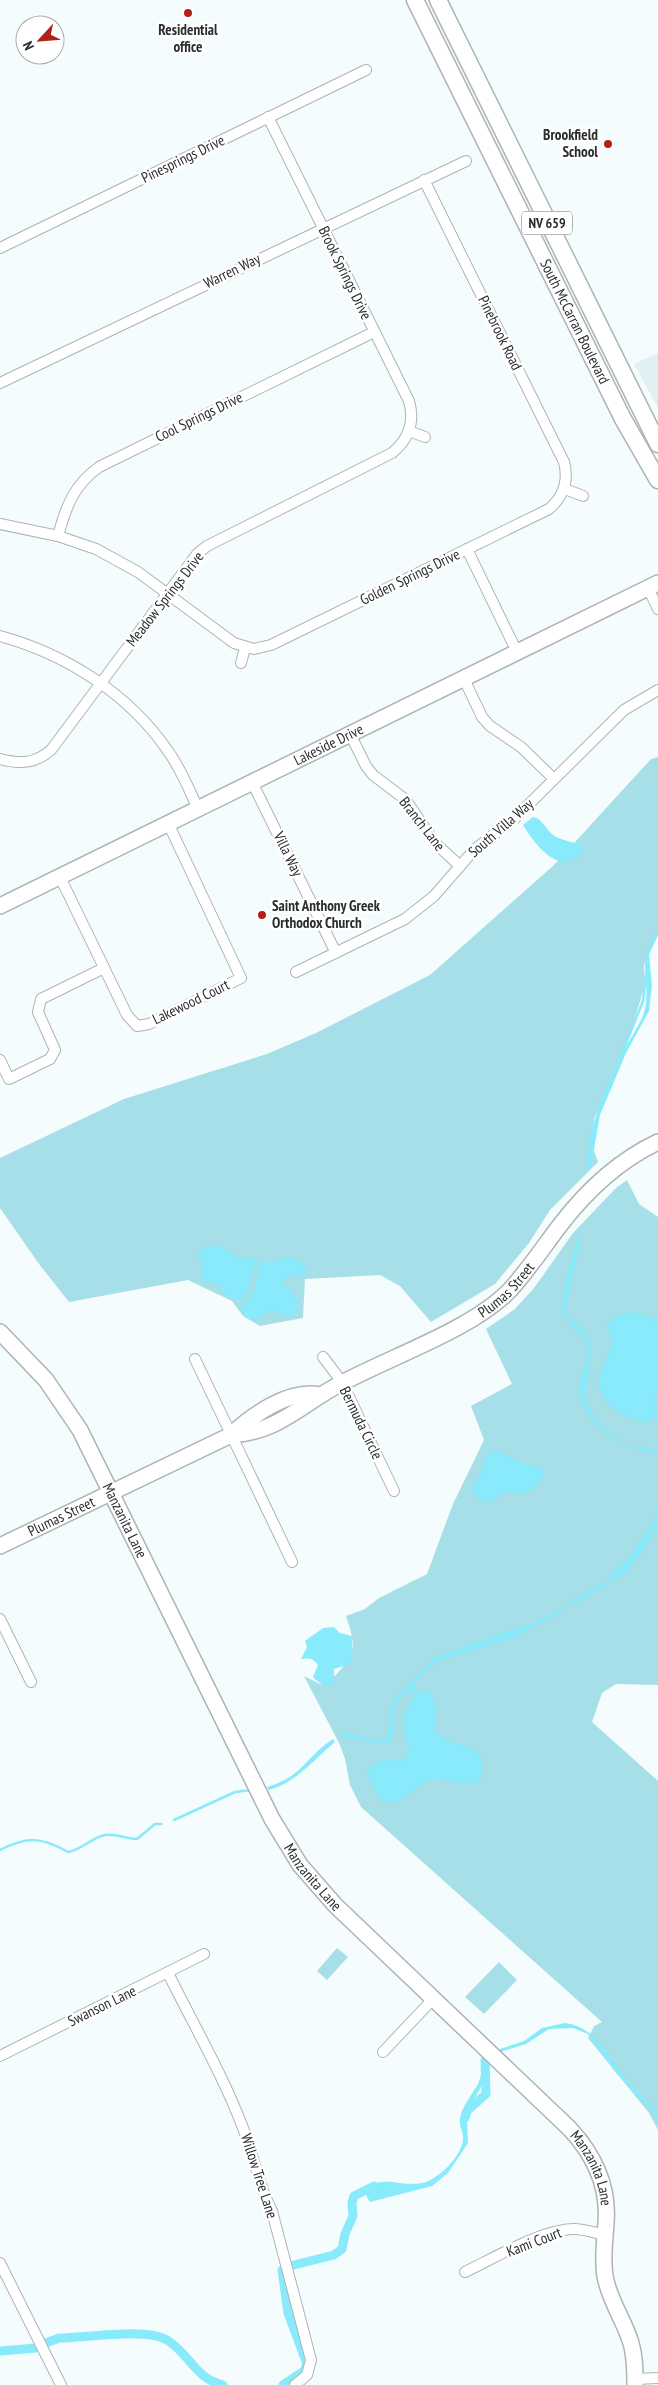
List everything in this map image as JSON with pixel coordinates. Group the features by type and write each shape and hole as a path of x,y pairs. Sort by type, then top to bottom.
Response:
{"main road":[{"name":"South McCarran Boulevard","path":"415,0 623,419 658,480"},
{"name":"South McCarran Boulevard","path":"438,0 658,444"},
{"path":"432,33 452,54 486,121 500,126"},
{"path":"517,206 535,225 567,286 581,291"}],"street":[{"name":"Pinesprings Drive","path":"0,248 366,70"},
{"name":"Brook Springs Drive","path":"268,117 408,401 411,415 410,431"},
{"name":"Warren Way","path":"0,383 466,161"},
{"name":"Pinebrook Road","path":"424,180 564,462 566,470 565,489"},
{"name":"Cool Springs Drive","path":"58,536 71,495 84,479 99,466 374,332"},
{"path":"410,431 425,437"},
{"name":"Meadow Springs Drive","path":"0,758 26,763 44,756 51,750 197,554 206,546 392,453 400,447 410,431"},
{"path":"565,489 582,496"},
{"name":"Golden Springs Drive","path":"245,648 254,649 272,645 550,508 557,502 565,489"},
{"path":"0,524 58,536 96,549 116,559 234,643 245,648 241,663"},
{"path":"467,549 517,652"},
{"path":"653,585 658,609"},
{"name":"Lakeside Drive","path":"0,906 653,585"},
{"path":"0,636 37,648 60,659 126,703 157,735 180,771 198,809"},
{"path":"464,679 482,717 490,726 521,747 554,779"},
{"name":"South Villa Way","path":"296,972 413,913 434,896 474,850 515,818 624,710 658,690"},
{"name":"Branch Lane","path":"350,734 366,766 373,775 406,800 435,842 460,866"},
{"name":"Villa Way","path":"252,782 336,953"},
{"name":"Lakewood Court","path":"60,877 127,1015 137,1026 149,1024 242,978 168,824"},
{"path":"0,1060 9,1079 50,1059 55,1050 38,1012 41,999 104,968"},
{"name":"Plumas Street","path":"0,1546 231,1435 243,1424 274,1404 308,1394 320,1394 458,1327 498,1301 528,1269 588,1192 621,1162 658,1142"},
{"name":"Manzanita Lane","path":"0,1332 34,1366 80,1430 281,1835 311,1879 433,1999 570,2129 589,2152 599,2172 604,2191 606,2211 605,2276 611,2298 632,2345 635,2382"},
{"name":"Bermuda Circle","path":"324,1357 342,1382 394,1491"},
{"path":"195,1359 292,1562"},
{"path":"0,1619 31,1682"},
{"name":"Swanson Lane","path":"0,2056 204,1954"},
{"name":"Willow Tree Lane","path":"168,1973 243,2128 261,2190 272,2211 311,2360 307,2375 295,2385"},
{"path":"383,2052 433,1999"},
{"name":"Kami Court","path":"465,2272 522,2244 563,2230 582,2229 605,2235"},
{"path":"0,2263 61,2385"},
{"path":"635,2382 658,2378"}],"shaded area":[{"path":"658,353 658,408 634,364"},
{"path":"658,757 658,935 644,965 645,984 633,1025 594,1119 591,1143 598,1162 550,1210 529,1243 495,1284 431,1322 400,1286 380,1275 305,1279 303,1318 260,1326 243,1316 232,1301 188,1280 69,1302 39,1264 0,1208 0,1158 124,1099 267,1054 316,1033 430,975 554,865 651,759"},
{"path":"533,817 542,822 550,833 556,837 583,846 582,852 573,859 565,861 556,860 548,855 534,841 523,825"},
{"path":"658,934 649,954 652,985 649,1011 626,1053 600,1115 591,1166 587,1172 590,1139 603,1095 624,1050 644,1014 646,998 645,960 651,943"},
{"path":"627,1180 639,1204 658,1217 658,1685 616,1684 602,1693 592,1722 658,1781 658,2130 649,2113 588,2038 594,2026 602,2022 361,1807 350,1785 345,1759 339,1743 304,1676 320,1684 332,1678 347,1661 352,1649 351,1630 346,1616 365,1609 379,1598 427,1574 453,1504 484,1440 471,1406 512,1384 486,1329 515,1309 534,1288 573,1233 616,1188"},
{"path":"581,1224 579,1247 565,1311 562,1311 565,1283"},
{"path":"213,1245 222,1247 238,1257 256,1259 249,1290 240,1301 226,1296 217,1284 202,1280 200,1274 203,1268 197,1251"},
{"path":"287,1257 302,1263 307,1271 300,1277 288,1275 282,1282 294,1295 299,1306 293,1317 270,1311 255,1319 245,1316 242,1312 242,1307 255,1289 259,1261 276,1261"},
{"path":"631,1312 652,1317 658,1323 658,1389 654,1401 658,1413 655,1413 652,1421 643,1421 625,1416 609,1404 603,1396 600,1387 600,1374 612,1342 608,1323 615,1317"},
{"path":"570,1317 589,1340 591,1353 586,1394 587,1403 596,1420 619,1440 635,1448 642,1447 647,1449 646,1452 634,1448 622,1443 609,1435 589,1416 583,1405 580,1392 581,1377 587,1361 586,1340 568,1322 566,1319"},
{"path":"495,1450 525,1464 541,1467 544,1472 541,1480 528,1492 507,1491 486,1502 476,1497 472,1484 477,1481 486,1457"},
{"path":"658,1514 655,1529 640,1554 624,1574 610,1582 607,1579 631,1556"},
{"path":"605,1581 609,1584 516,1637 442,1660 430,1667 413,1683 415,1687 412,1695 406,1691 395,1706 394,1730 390,1742 381,1744 343,1737 341,1734 347,1733 382,1740 387,1737 391,1703 435,1657 515,1632 569,1605 576,1598"},
{"path":"334,1627 340,1633 352,1636 352,1659 347,1665 334,1669 334,1684 325,1685 313,1677 318,1665 311,1659 301,1659 307,1647 305,1641 323,1628"},
{"path":"420,1690 430,1692 436,1703 435,1732 443,1738 470,1748 477,1752 481,1758 482,1768 479,1781 461,1784 434,1779 427,1781 404,1798 388,1803 381,1799 367,1772 377,1762 402,1760 406,1757 409,1750 403,1726 405,1715"},
{"path":"333,1739 335,1742 304,1770 288,1782 269,1790 267,1787 279,1783 297,1772"},
{"path":"337,1948 348,1957 327,1980 317,1971"},
{"path":"499,1962 517,1980 484,2014 465,1997"},
{"path":"565,2023 584,2029 598,2041 630,2083 658,2112 658,2118 616,2073 588,2034 573,2028 549,2029 526,2044 503,2051 487,2064 486,2077 472,2104 467,2120 468,2143 448,2173 432,2186 370,2202 362,2188 380,2182 422,2183 435,2177 448,2167 461,2147 463,2133 460,2122 461,2114 478,2084 484,2061 500,2049 524,2041 542,2028"}],"waterway":[{"path":"653,939 658,933"},
{"path":"611,1081 643,1001 646,975"},
{"path":"564,1309 563,1313 570,1320"},
{"path":"645,1450 658,1453"},
{"path":"490,1638 524,1628"},
{"path":"463,1648 481,1642"},
{"path":"174,1820 235,1792 251,1790"},
{"path":"0,1850 19,1842 35,1840 50,1843 68,1852 105,1835 137,1839 155,1824 161,1824"},
{"path":"465,2118 467,2111 486,2094 485,2060 495,2053"},
{"path":"294,2265 334,2255 342,2249 345,2234 353,2216 352,2203 354,2196 374,2186"},
{"path":"282,2270 288,2313 307,2364 304,2371 283,2385"},
{"path":"46,2343 59,2338 115,2334 157,2336 175,2346 205,2377 223,2385"},
{"path":"0,2351 36,2348"}],"place":[{"name":"Residential office","path":"188,13"},
{"name":"Brookfield School","path":"608,144"},
{"name":"Saint Anthony Greek Orthodox Church","path":"262,915"}]}
